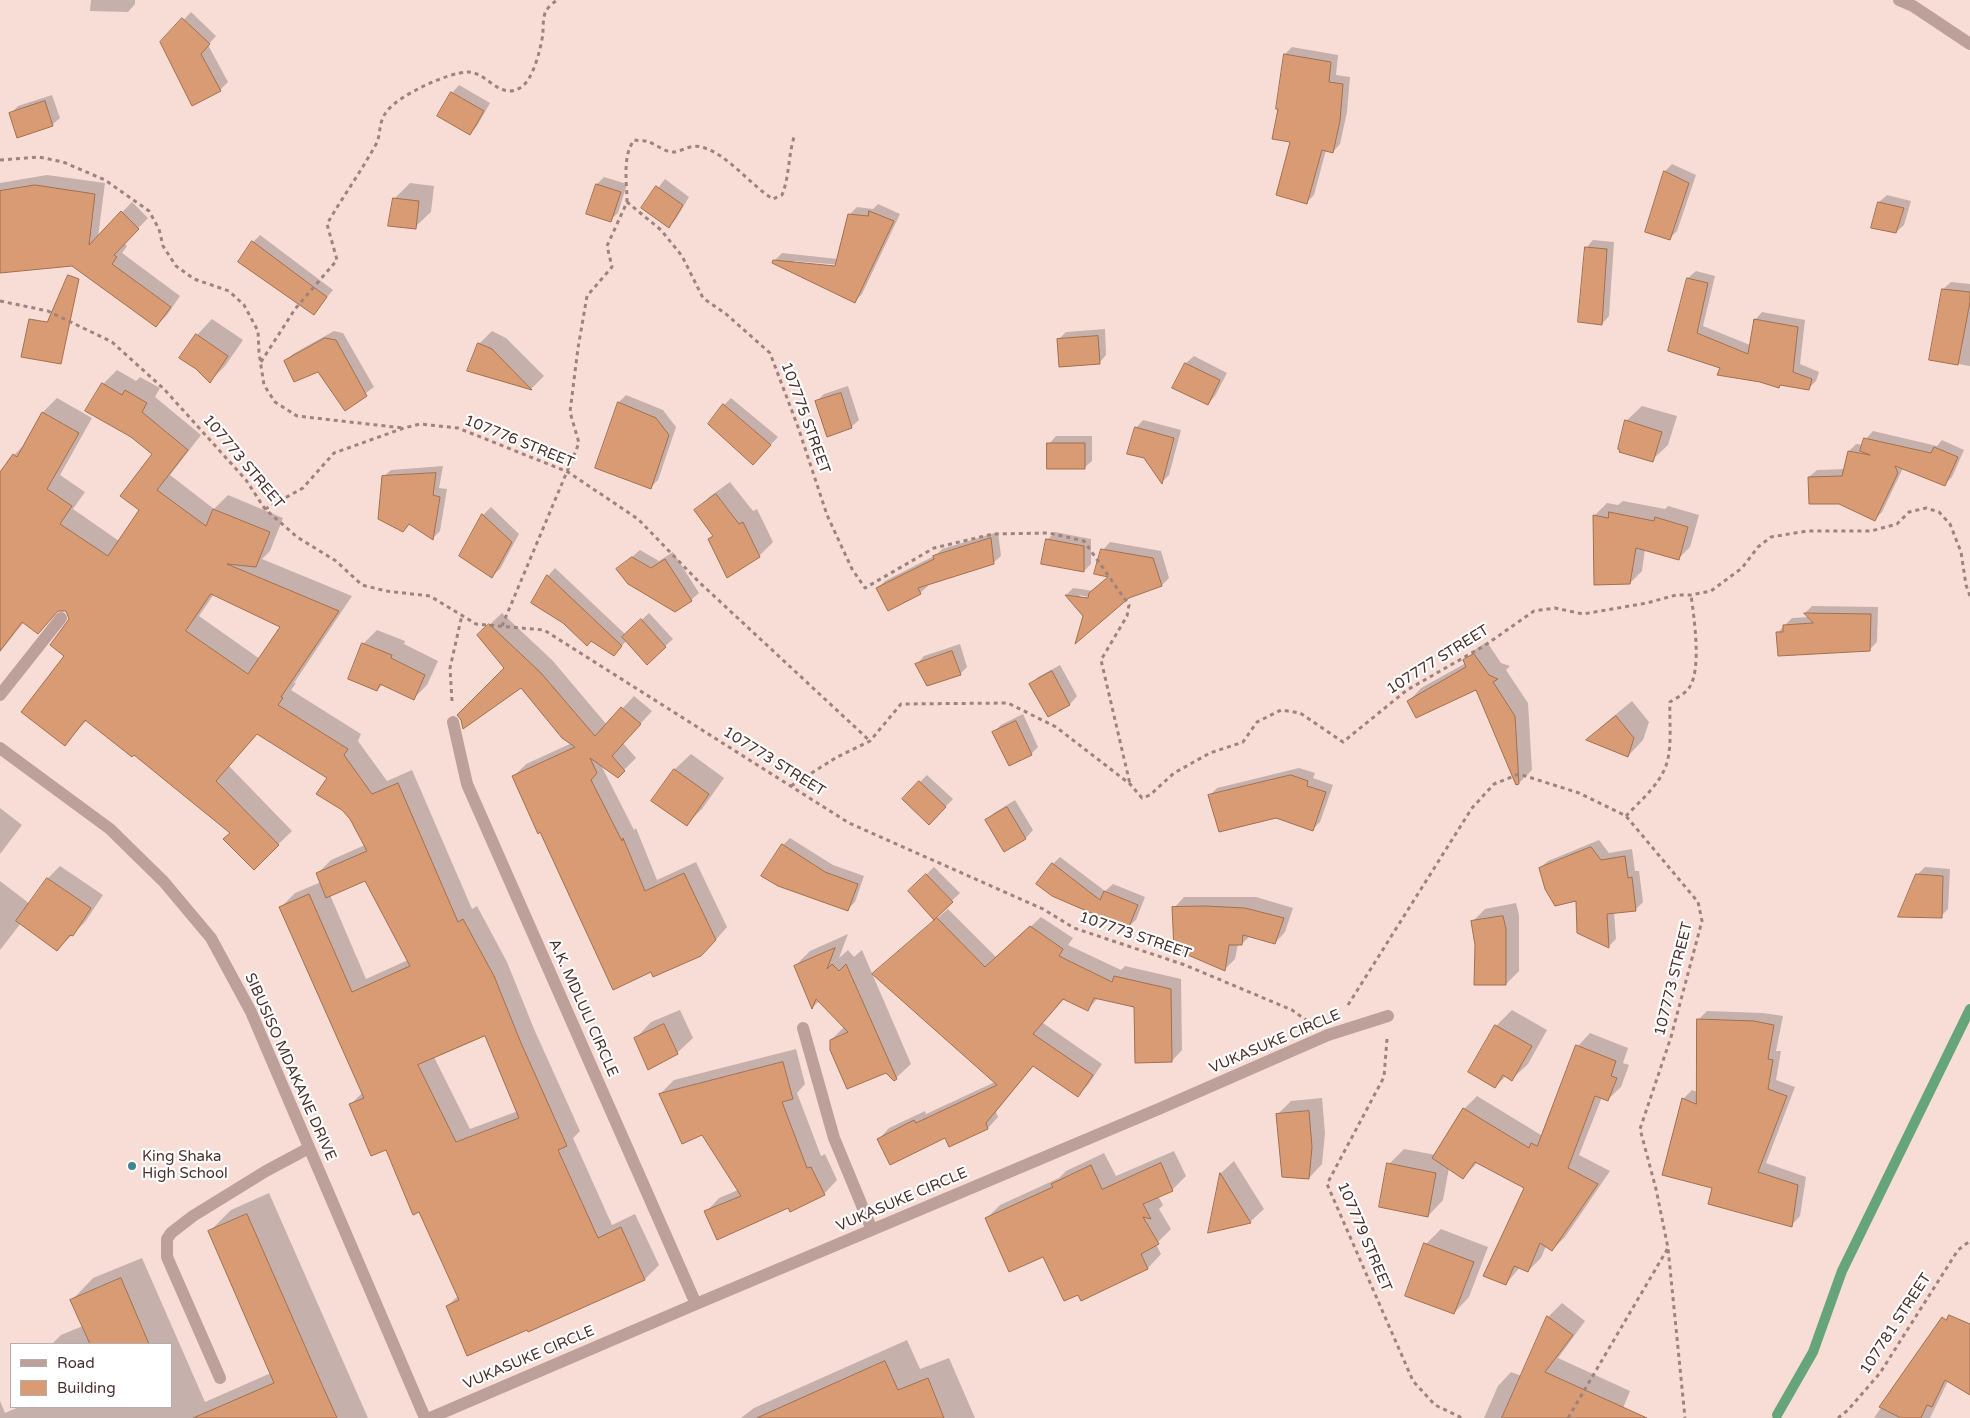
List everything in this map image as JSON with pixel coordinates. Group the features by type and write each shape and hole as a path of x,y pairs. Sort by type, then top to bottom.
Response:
{"street":[{"path":"1899,0 1920,11 1970,44"},
{"path":"0,695 61,618"},
{"name":"A.K. MDLULI CIRCLE","path":"453,722 466,784 696,1304"},
{"name":"SIBUSISO MDAKANE DRIVE","path":"0,748 110,829 164,882 211,938 251,1012 425,1418"},
{"name":"VUKASUKE CIRCLE","path":"430,1418 1161,1108 1328,1035 1388,1016"},
{"path":"803,1028 834,1138 872,1230"},
{"path":"220,1378 167,1257 167,1239 193,1216 266,1171 309,1148"}],"path":[{"path":"261,362 295,309 337,260 327,224 377,144 379,125 388,110 418,88 466,72 476,72 496,87 508,92 520,88 528,80 536,62 542,41 545,12 557,0"},
{"path":"502,626 579,443 570,412 578,348 587,296 612,267 607,246 627,202 627,160 629,147 634,140 648,141 664,150 674,152 684,148 700,146 719,156 773,199 782,194 786,185 791,146 795,134"},
{"path":"0,160 39,157 63,162 105,180 149,210 159,229 163,246 176,266 194,278 229,291 244,305 258,331 264,385 274,402 297,416 404,428"},
{"name":"107775 STREET","path":"627,202 660,230 682,256 703,298 726,314 770,354 798,427 827,515 852,569 865,588 934,548 993,534 1049,533 1084,541 1129,605 1127,616 1101,660 1130,784"},
{"name":"107773 STREET","path":"0,301 48,311 112,342 164,389 246,480 265,510 297,537 336,561 362,585 386,591 430,596 476,624 544,630 849,823 1043,909 1074,928 1203,972 1292,1010 1328,1035 1472,808 1494,784 1519,774 1579,793 1626,816 1698,902 1702,921 1671,1037 1640,1129 1656,1189 1668,1248 1685,1418"},
{"name":"107776 STREET","path":"265,510 303,488 334,452 420,424 458,428 568,472 638,519 699,582 870,741"},
{"path":"1626,816 1650,790 1665,768 1669,752 1670,702 1689,688 1694,677 1695,636 1691,596 1711,591 1735,574 1758,547 1771,537 1807,531 1871,531 1898,524 1909,512 1926,508 1939,512 1950,524 1961,552 1966,585 1970,596"},
{"name":"107777 STREET","path":"790,786 836,757 870,741 901,704 1008,702 1056,727 1130,784 1142,798 1150,795 1174,773 1210,753 1243,742 1257,722 1281,710 1300,713 1343,742 1407,690 1484,646 1534,611 1555,608 1583,614 1647,603 1676,595 1691,596"},
{"path":"453,722 450,668 462,615"},
{"name":"107779 STREET","path":"1388,1016 1384,1076 1327,1184 1413,1381 1435,1405 1462,1418"},
{"name":"107781 STREET","path":"1838,1418 1848,1410 1880,1373 1958,1250 1970,1241"},
{"path":"1568,1418 1668,1248"}],"building":[{"path":"182,18 210,44 201,54 221,91 192,106 160,42"},
{"path":"1284,54 1331,62 1329,82 1343,84 1340,121 1333,153 1322,150 1307,204 1276,195 1290,142 1272,139 1278,109 1276,109"},
{"path":"451,92 484,111 470,135 437,116"},
{"path":"45,101 53,126 17,138 9,113"},
{"path":"1664,171 1689,183 1670,240 1645,232"},
{"path":"596,184 621,192 611,222 586,214"},
{"path":"35,185 95,194 89,245 121,211 139,229 114,255 117,257 112,264 171,307 156,327 72,266 0,273 0,191"},
{"path":"656,186 683,205 669,228 641,208"},
{"path":"393,198 419,201 416,229 388,226"},
{"path":"1878,202 1904,208 1896,233 1871,228"},
{"path":"869,211 894,221 855,303 772,263 773,260 835,266 848,214 868,216"},
{"path":"252,241 327,297 314,315 238,262"},
{"path":"1585,247 1607,249 1602,325 1578,322"},
{"path":"68,275 79,279 61,364 21,357 29,319 47,322"},
{"path":"1687,278 1708,283 1697,333 1748,354 1754,319 1798,327 1793,372 1812,379 1809,390 1780,385 1779,388 1760,382 1717,375 1720,368 1668,351"},
{"path":"1942,289 1970,292 1970,302 1958,365 1929,360"},
{"path":"196,334 228,356 210,383 196,369 179,358"},
{"path":"1098,336 1100,364 1059,367 1057,339"},
{"path":"325,338 336,340 367,396 345,411 318,372 294,382 284,361"},
{"path":"478,343 492,349 532,390 467,371"},
{"path":"1185,363 1220,380 1208,405 1172,388"},
{"path":"102,383 122,395 125,390 147,403 142,412 188,450 157,490 206,526 213,509 270,532 256,567 227,564 339,611 281,697 283,698 278,705 348,749 344,755 372,794 398,783 458,922 463,919 494,976 521,1043 567,1146 558,1150 598,1238 621,1227 645,1280 528,1332 527,1330 467,1356 446,1306 459,1300 419,1212 413,1215 386,1150 371,1156 349,1104 364,1098 279,907 309,894 352,992 410,966 365,881 326,898 316,873 367,851 350,819 342,810 316,794 327,778 257,734 216,781 279,845 254,870 223,839 230,833 134,755 132,757 85,720 65,746 21,712 64,656 50,645 69,619 66,611 58,611 38,634 22,622 0,651 0,472 13,454 17,457 42,412 79,433 47,489 72,506 60,524 108,556 139,510 120,496 152,454 131,437 85,411","holes":["211,594 280,627 248,674 186,631","485,1036 519,1118 456,1142 418,1065"]},
{"path":"841,393 852,428 827,437 815,401"},
{"path":"618,402 656,418 669,435 651,489 595,468"},
{"path":"723,404 771,445 753,465 708,424"},
{"path":"1625,420 1662,432 1653,462 1619,452 1620,450 1618,449"},
{"path":"1135,427 1174,438 1162,484 1144,458 1127,454"},
{"path":"1864,438 1931,453 1934,447 1958,457 1945,486 1895,466 1898,473 1875,521 1839,504 1809,504 1808,477 1842,476 1848,451 1870,455 1860,451"},
{"path":"1047,443 1085,443 1085,469 1047,469"},
{"path":"436,473 433,495 440,497 433,540 409,524 403,532 378,519 382,476"},
{"path":"716,494 739,524 743,522 760,557 727,578 708,539 713,536 694,510"},
{"path":"1609,512 1654,521 1655,517 1688,527 1679,560 1636,548 1630,584 1594,585 1593,515 1608,518"},
{"path":"482,514 512,542 492,578 459,556"},
{"path":"991,538 994,564 918,588 921,594 888,611 876,588 934,559 933,556"},
{"path":"1046,539 1084,546 1084,572 1041,564"},
{"path":"1101,549 1153,558 1162,586 1129,598 1075,644 1083,616 1065,595 1088,598 1089,593 1108,577 1094,574"},
{"path":"632,557 651,568 665,559 692,601 675,612 628,584 616,569"},
{"path":"547,575 622,646 614,656 591,641 587,646 563,623 531,603"},
{"path":"1804,613 1871,614 1870,651 1778,656 1776,632 1783,632 1783,625 1813,623"},
{"path":"641,619 666,647 647,665 622,637"},
{"path":"489,624 541,673 595,736 621,707 641,724 612,756 625,771 618,778 590,758 597,773 591,780 622,841 623,838 645,891 684,873 716,940 701,956 653,977 651,972 613,990 512,776 575,747 562,738 521,688 463,729 461,720 457,715 504,668 477,635"},
{"path":"362,643 392,655 391,658 425,675 414,700 380,684 377,691 348,679"},
{"path":"952,651 961,675 927,686 915,664"},
{"path":"1474,654 1489,675 1498,679 1493,682 1515,716 1519,784 1516,785 1476,690 1416,718 1407,701 1466,667 1463,660"},
{"path":"1052,671 1070,705 1048,717 1029,684"},
{"path":"1616,716 1634,738 1628,757 1586,740"},
{"path":"1016,721 1032,755 1009,766 992,732"},
{"path":"674,769 709,794 687,826 651,801"},
{"path":"1291,775 1308,781 1307,786 1326,792 1313,831 1276,818 1219,832 1208,795"},
{"path":"919,781 946,807 929,825 902,799"},
{"path":"1007,807 1026,839 1004,852 985,820"},
{"path":"782,844 825,872 858,884 848,911 778,886 761,876"},
{"path":"1591,847 1601,860 1625,856 1628,878 1632,877 1636,911 1607,914 1609,948 1577,933 1576,901 1555,906 1545,889 1539,868"},
{"path":"1052,863 1100,900 1104,891 1138,905 1128,929 1052,896 1036,884"},
{"path":"926,874 953,902 934,920 908,891"},
{"path":"1916,874 1943,876 1942,918 1898,917"},
{"path":"47,878 91,908 73,936 70,935 57,951 16,921"},
{"path":"1172,907 1245,908 1284,918 1275,944 1243,935 1242,945 1229,945 1225,971 1174,949"},
{"path":"1503,916 1506,929 1506,985 1474,985 1475,945 1471,921"},
{"path":"937,918 985,967 1030,926 1063,949 1059,956 1112,982 1114,976 1171,989 1172,1062 1135,1063 1134,1007 1094,998 1088,1011 1063,999 1033,1034 1093,1075 1078,1097 1033,1066 986,1123 988,1129 949,1147 945,1138 890,1165 877,1139 914,1120 916,1123 997,1085 872,974"},
{"path":"835,948 827,969 832,964 839,971 846,964 897,1079 894,1081 886,1073 847,1089 830,1050 830,1040 848,1032 816,999 812,1009 794,966"},
{"path":"1697,1019 1754,1021 1774,1025 1768,1059 1773,1060 1768,1089 1787,1096 1758,1172 1798,1185 1792,1227 1708,1204 1712,1188 1662,1175 1682,1098 1696,1104"},
{"path":"664,1024 678,1054 648,1070 634,1038"},
{"path":"1495,1025 1532,1046 1512,1081 1503,1075 1495,1088 1468,1072"},
{"path":"1576,1045 1616,1061 1611,1076 1617,1078 1608,1101 1595,1096 1568,1168 1598,1184 1552,1251 1540,1243 1528,1272 1514,1266 1506,1285 1483,1276 1524,1188 1475,1162 1463,1179 1432,1158 1463,1108 1529,1148 1531,1143 1537,1146"},
{"path":"783,1062 793,1099 782,1102 807,1168 811,1167 825,1195 790,1212 788,1208 717,1240 704,1211 741,1196 702,1135 682,1144 659,1094"},
{"path":"1309,1111 1312,1147 1309,1179 1282,1177 1276,1114"},
{"path":"1161,1163 1173,1191 1143,1204 1151,1219 1143,1217 1159,1244 1141,1254 1148,1269 1081,1301 1078,1295 1064,1301 1043,1257 1009,1272 985,1218 1053,1187 1051,1184 1091,1165 1102,1189"},
{"path":"1387,1163 1436,1173 1428,1217 1379,1207"},
{"path":"1220,1173 1251,1223 1208,1233"},
{"path":"247,1214 337,1418 193,1418 274,1383 208,1231"},
{"path":"1424,1243 1474,1262 1454,1314 1405,1296"},
{"path":"121,1278 149,1343 90,1343 70,1300"},
{"path":"1949,1315 1970,1324 1970,1395 1945,1380 1932,1407 1927,1405 1921,1418 1901,1418 1879,1407 1942,1317 1946,1320"},
{"path":"1547,1316 1573,1335 1545,1372 1647,1418 1502,1418"},
{"path":"885,1361 898,1390 928,1378 944,1418 757,1418"}],"waterway":[{"path":"1777,1415 1813,1352 1842,1271 1970,1009"}],"place":[{"name":"King Shaka High School","path":"132,1166"}]}
